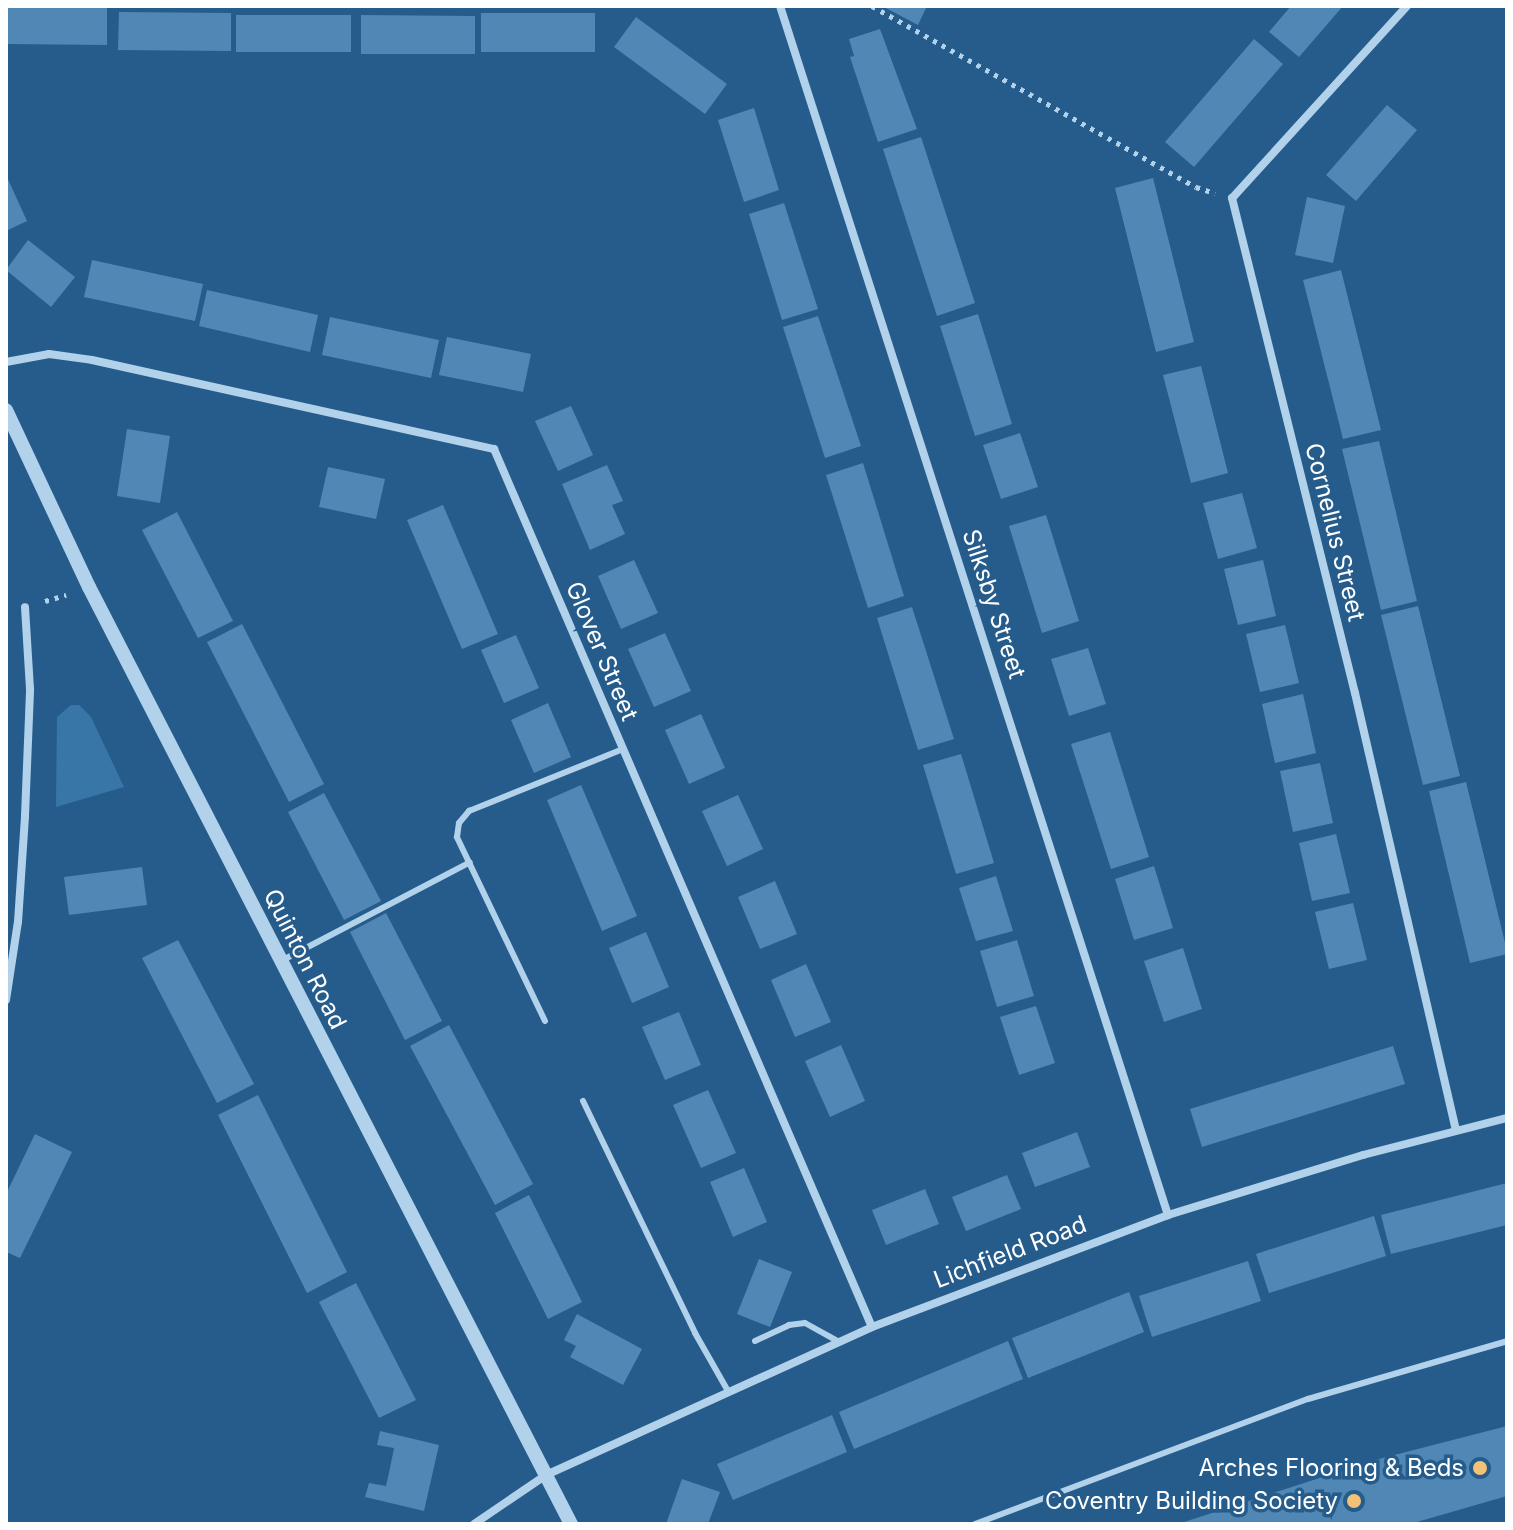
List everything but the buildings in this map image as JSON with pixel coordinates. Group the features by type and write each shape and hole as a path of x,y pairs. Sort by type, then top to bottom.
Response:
{"street":[{"name":"Silksby Street","path":"780,6 1168,1215"},
{"path":"1232,198 1407,6"},
{"name":"Cornelius Street","path":"1232,198 1359,709 1456,1129"},
{"name":"Glover Street","path":"6,362 49,354 92,360 494,449 872,1327"},
{"name":"Quinton Road","path":"6,410 89,587 571,1524"},
{"path":"6,1000 18,922 25,816 30,689 25,607"},
{"name":"Lichfield Road","path":"474,1524 546,1475 872,1327 1168,1215 1456,1129 1507,1118"}],"lane":[{"path":"545,1021 457,837 459,823 469,811 623,749"},
{"path":"281,961 470,862"},
{"path":"583,1101 695,1333 728,1391"},
{"path":"755,1341 789,1325 805,1323 839,1342"},
{"path":"975,1524 1308,1399 1507,1341"}],"path":[{"path":"872,6 1196,187 1232,198"},
{"path":"25,607 89,587"}],"shaded area":[{"path":"71,705 79,705 91,717 124,787 56,807 57,717"}],"place":[{"name":"Arches Flooring & Beds","path":"1480,1468"},
{"name":"Coventry Building Society","path":"1354,1501"}]}
